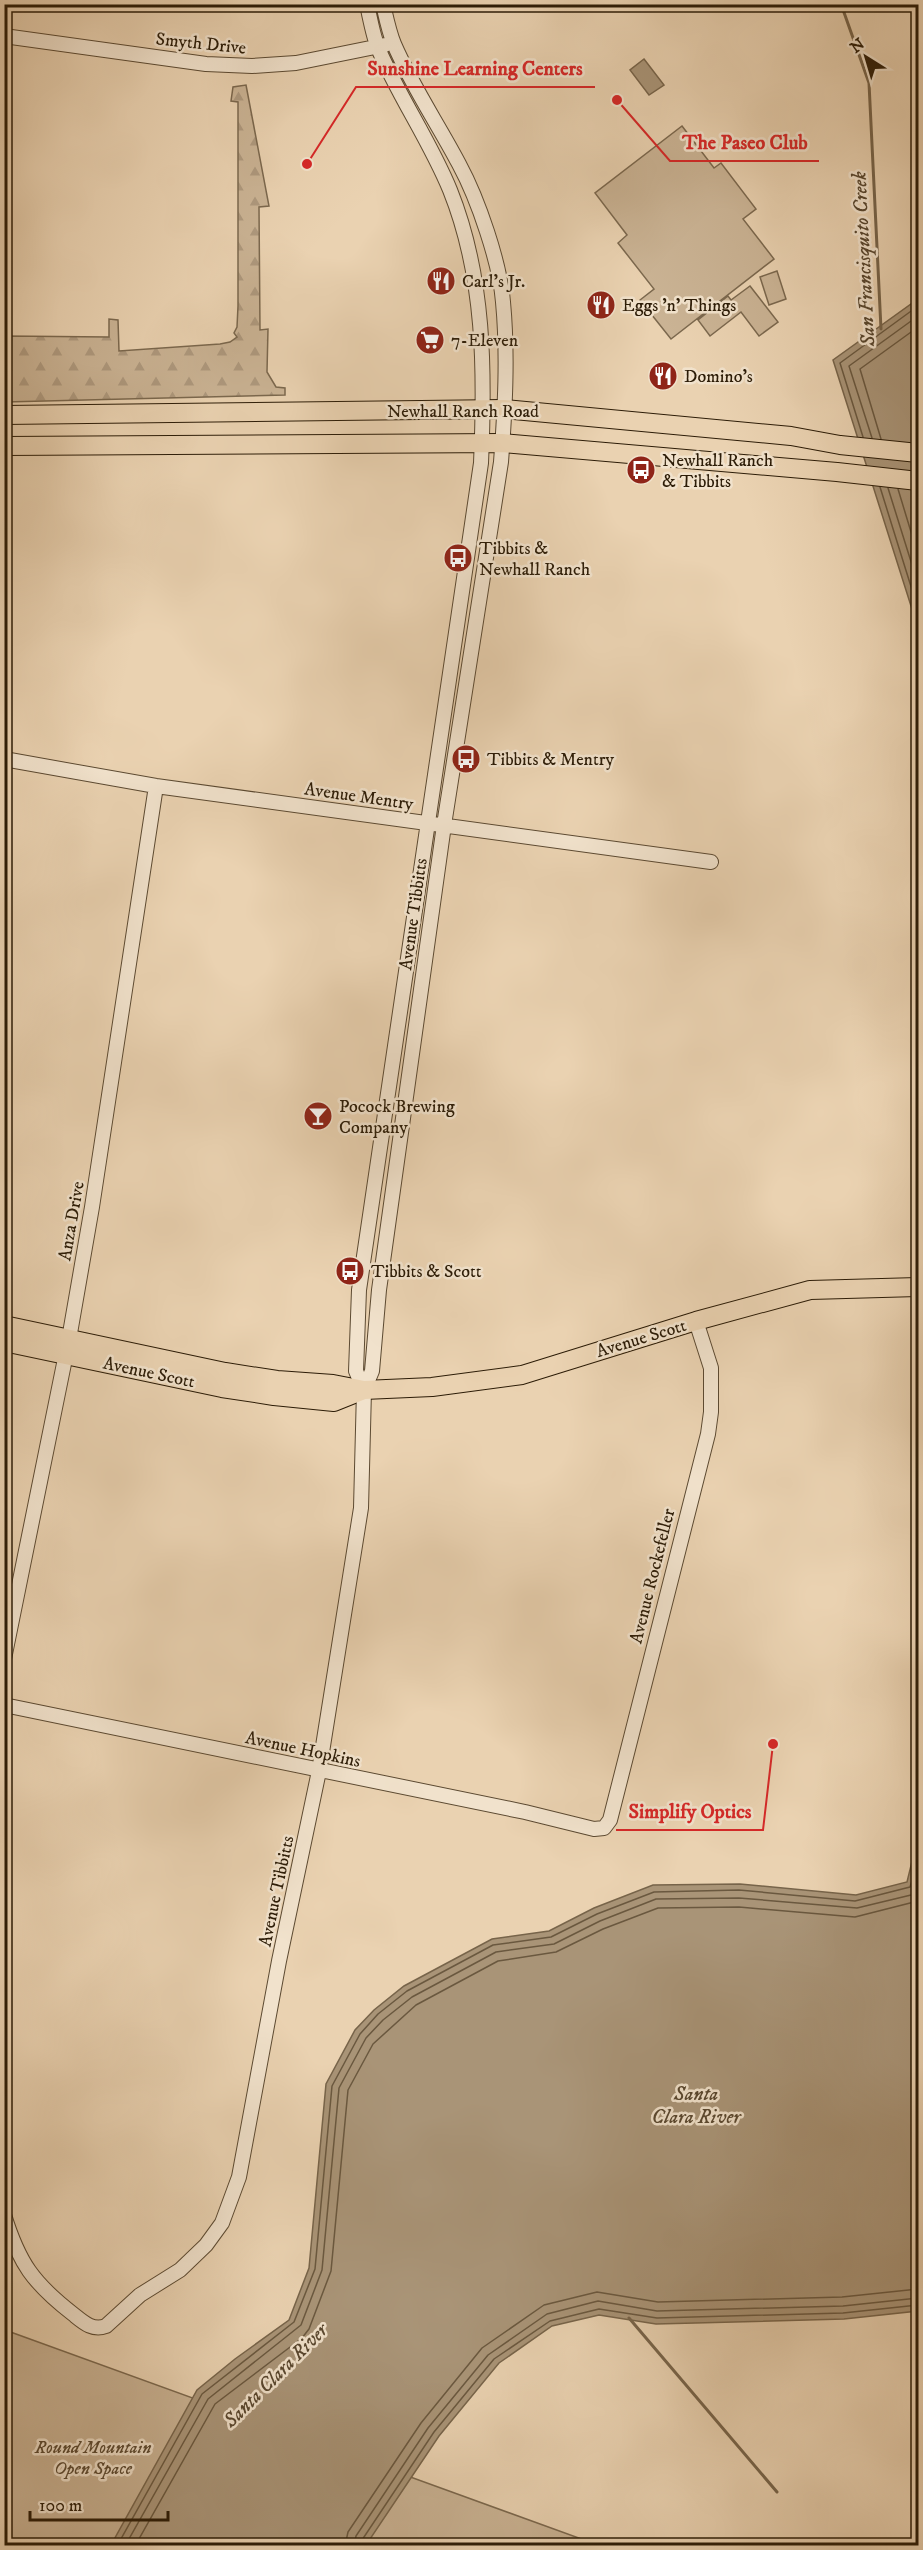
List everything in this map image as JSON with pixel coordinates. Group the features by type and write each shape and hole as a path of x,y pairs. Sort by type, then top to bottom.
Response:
{"main road":[{"name":"Newhall Ranch Road","path":"4,415 504,409 791,436 840,445 918,453"},
{"name":"Newhall Ranch Road","path":"4,446 482,442 837,471 918,481"},
{"name":"Avenue Scott","path":"4,1326 67,1347 274,1396 334,1402 364,1390 432,1387 522,1375 696,1321 810,1290 918,1287"},
{"name":"Avenue Scott","path":"4,1342 67,1347"}],"street":[{"name":"Avenue Tibbitts","path":"364,1390 356,1371 359,1290 481,463 483,409 478,293 464,234 441,170 378,47 367,4"},
{"name":"Avenue Tibbitts","path":"4,2215 17,2250 41,2288 90,2327 100,2328 106,2326 140,2295 180,2270 206,2245 222,2223 238,2177 279,1961 319,1771 361,1508 364,1390 372,1371 379,1290 444,825 486,565 502,443 504,409 503,301 491,247 460,165 427,109 393,42 383,4"},
{"name":"Smyth Drive","path":"4,36 206,64 252,66 296,63 393,42"},
{"name":"Avenue Mentry","path":"4,759 156,786 711,862"},
{"name":"Anza Drive","path":"4,1659 67,1347 94,1198 156,786"},
{"name":"Avenue Rockefeller","path":"594,1829 604,1828 610,1820 708,1434 711,1412 711,1368 696,1321"},
{"name":"Avenue Hopkins","path":"4,1705 485,1804 594,1829"}],"green space":[{"path":"246,85 269,206 259,207 260,330 268,329 267,372 276,387 285,388 285,395 5,402 5,336 109,337 109,319 118,320 119,351 220,344 230,342 237,337 234,333 237,327 238,306 238,102 231,101 233,87"},
{"path":"682,126 714,168 721,163 756,209 743,219 774,259 671,339 640,300 654,289 618,243 627,235 595,193"},
{"path":"777,271 786,299 769,305 760,277"},
{"path":"750,286 778,322 759,336 741,312 710,336 698,320 728,296 731,300"},
{"name":"Round Mountain Open Space","path":"5,2330 598,2545 5,2545"}],"water":[{"path":"644,59 664,85 649,95 630,70"},
{"path":"918,299 918,628 833,360"},
{"name":"Santa Clara River","path":"918,1837 918,2311 844,2319 656,2324 599,2315 552,2326 499,2363 439,2436 366,2545 111,2545 197,2390 289,2320 309,2268 326,2084 355,2030 374,2010 404,1986 492,1939 549,1931 594,1908 653,1885 740,1884 856,1895 907,1882"}],"waterway":[{"name":"San Francisquito Creek","path":"841,4 869,83 881,329"},
{"path":"629,2318 777,2492"}],"place":[{"name":"The Paseo Club","path":"617,100"},
{"name":"Sunshine Learning Centers","path":"307,164"},
{"name":"Carl's Jr.","path":"441,281"},
{"name":"Eggs 'n' Things","path":"601,305"},
{"name":"7-Eleven","path":"430,340"},
{"name":"Domino's","path":"663,376"},
{"name":"Newhall Ranch & Tibbits","path":"641,470"},
{"name":"Tibbits & Newhall Ranch","path":"458,558"},
{"name":"Tibbits & Mentry","path":"466,759"},
{"name":"Pocock Brewing Company","path":"318,1116"},
{"name":"Tibbits & Scott","path":"350,1271"},
{"name":"Simplify Optics","path":"773,1744"}]}
